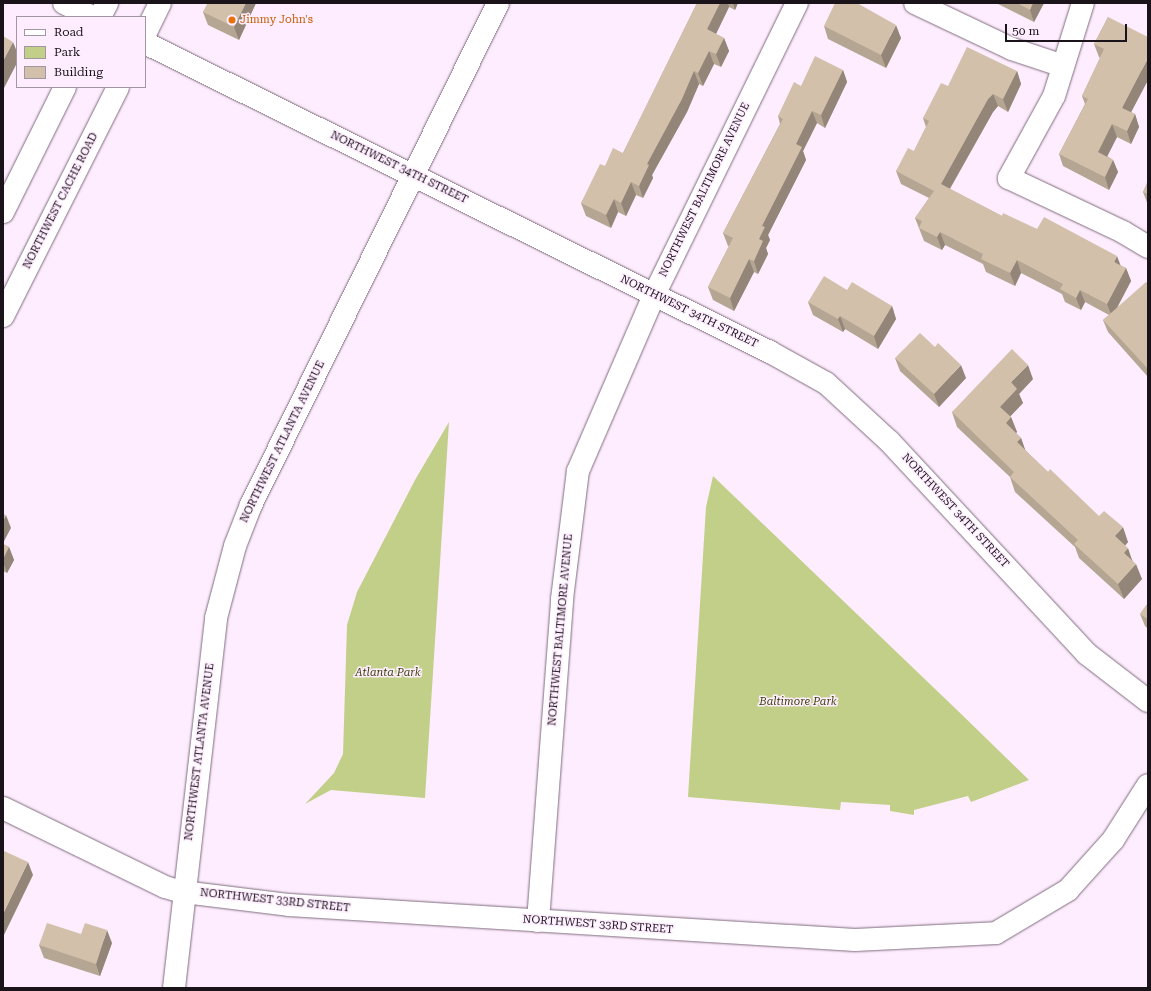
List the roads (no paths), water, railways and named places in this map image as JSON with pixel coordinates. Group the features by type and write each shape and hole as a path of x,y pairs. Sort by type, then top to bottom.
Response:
{"street":[{"path":"64,3 90,16"},
{"path":"100,16 107,3"},
{"path":"146,32 160,3"},
{"name":"NORTHWEST ATLANTA AVENUE","path":"174,988 216,618 235,546 251,505 498,3"},
{"name":"NORTHWEST BALTIMORE AVENUE","path":"538,921 562,599 578,471 654,296 797,3"},
{"path":"915,3 1012,49 1063,66"},
{"path":"1083,3 1054,96 1009,178 1123,232 1148,247"},
{"name":"NORTHWEST 34TH STREET","path":"146,43 414,175 654,296 770,352 826,383 846,399 890,442 1087,654 1148,701"},
{"path":"3,212 65,88"},
{"name":"NORTHWEST CACHE ROAD","path":"3,316 117,88"},
{"name":"NORTHWEST 33RD STREET","path":"3,808 165,887 184,892 289,905 854,940 996,933 1068,890 1112,840 1148,784"}],"place":[{"name":"Jimmy John's","path":"232,20"}],"park label":[{"name":"Atlanta Park","path":"388,673"},
{"name":"Baltimore Park","path":"798,702"}]}
